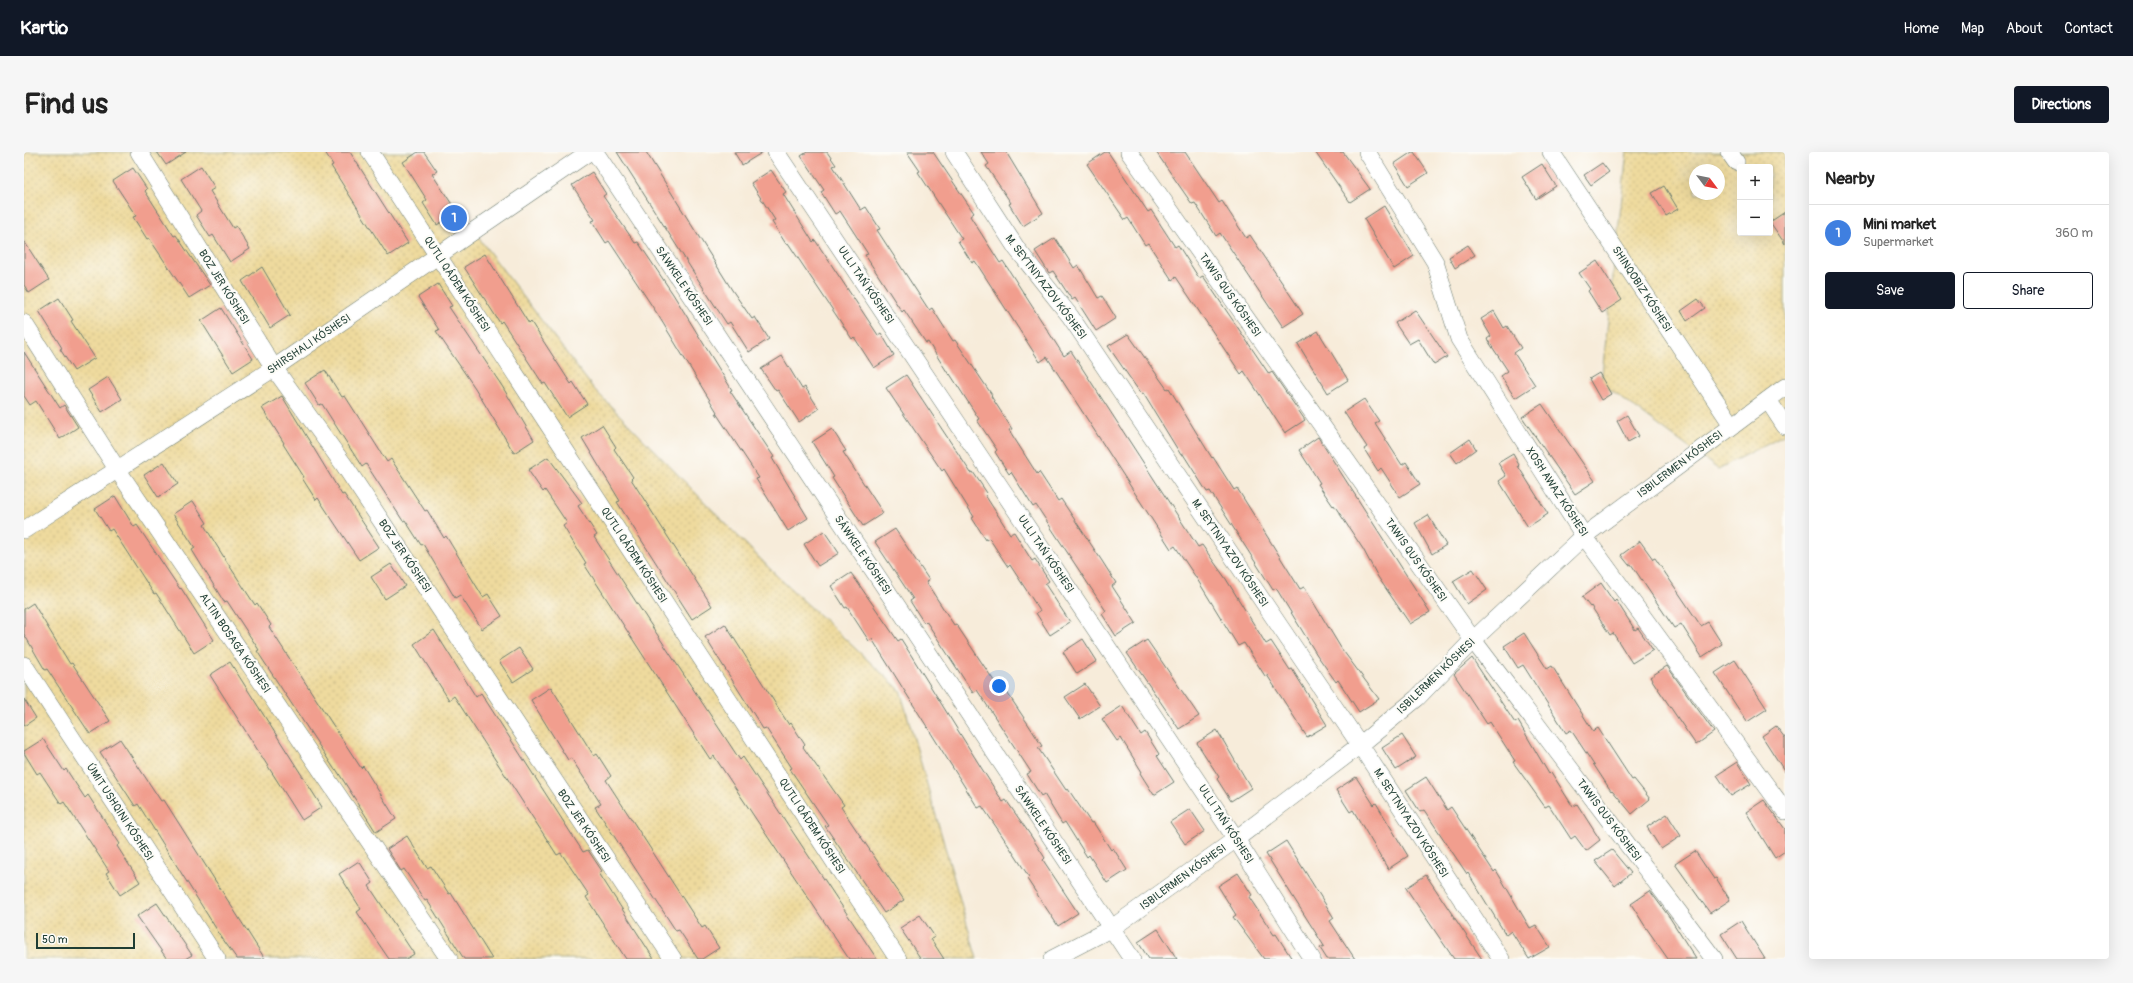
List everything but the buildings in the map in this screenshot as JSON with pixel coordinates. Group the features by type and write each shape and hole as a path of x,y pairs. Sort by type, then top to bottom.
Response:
{"street":[{"name":"BOZ JER KÓSHESI","path":"139,152 274,368 344,465 673,959"},
{"path":"370,152 898,959"},
{"path":"24,530 274,368 589,152"},
{"name":"SÁWKELE KÓSHESI","path":"595,152 1132,959"},
{"path":"776,152 1236,839 1312,959"},
{"name":"M. SEYTNIYAZOV KÓSHESI","path":"954,152 1017,249 1070,316 1360,745 1501,959"},
{"path":"1129,152 1473,640 1714,959"},
{"name":"XOSH AWAZ KÓSHESI","path":"1367,152 1435,262 1459,339 1584,536 1785,811"},
{"path":"1551,152 1732,425"},
{"path":"24,323 117,469 449,959"},
{"name":"ISBILERMEN KÓSHESI","path":"1052,959 1112,928 1236,839 1360,745 1417,698 1473,640 1584,536 1785,387"},
{"path":"1768,400 1785,426"},
{"path":"24,665 217,959"}],"sand":[{"path":"24,152 413,152 593,388 778,577 900,690 977,959 24,959"},
{"path":"1627,152 1785,152 1785,434 1718,469 1601,383"}],"place":[{"name":"Mini market","path":"454,218"}]}
